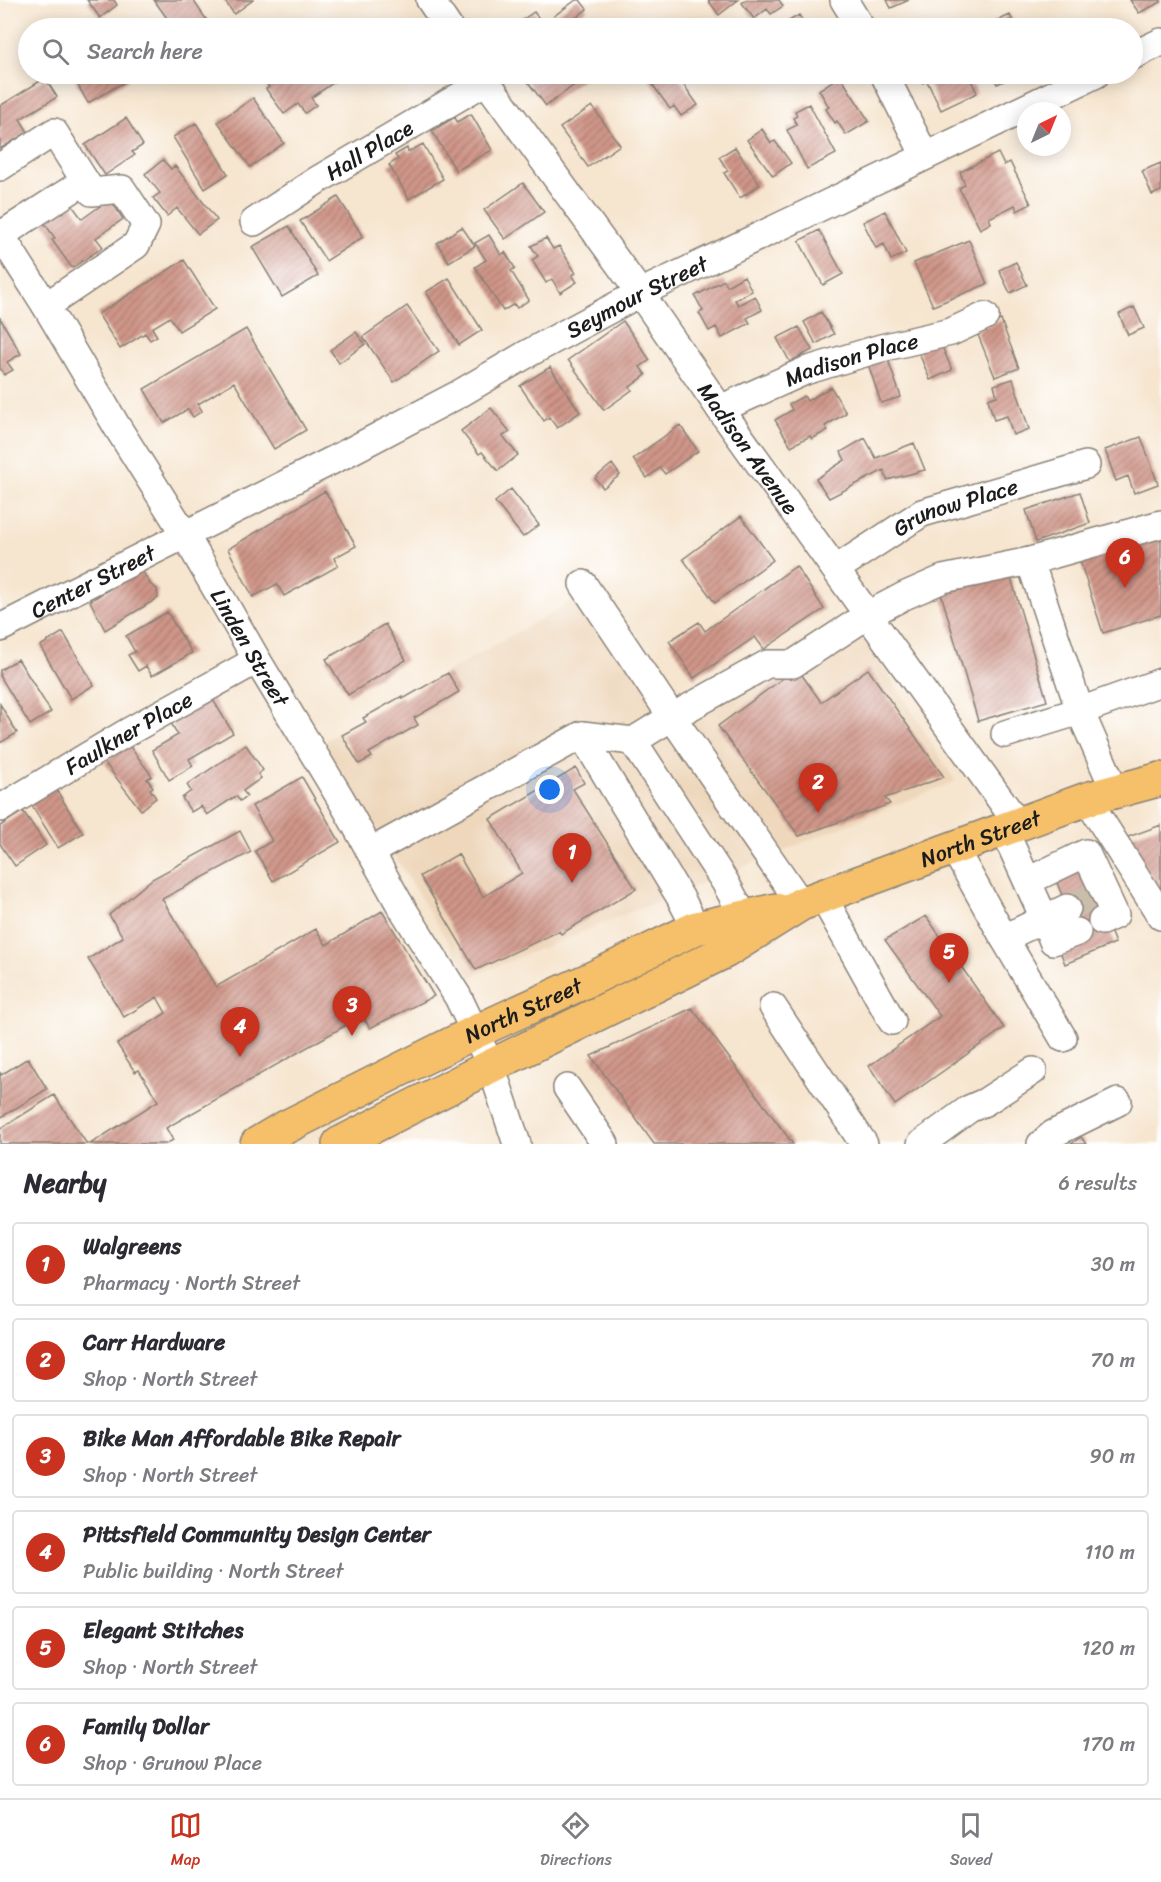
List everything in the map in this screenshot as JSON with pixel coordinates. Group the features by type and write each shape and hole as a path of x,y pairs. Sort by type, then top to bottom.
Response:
{"main road":[{"name":"North Street","path":"257,1144 282,1129 475,1032 696,928 812,900 1101,795 1161,778"},
{"name":"North Street","path":"339,1144 491,1066 726,951 812,900"}],"street":[{"path":"430,0 442,18"},
{"path":"844,0 855,18"},
{"path":"1143,51 1161,42"},
{"name":"Hall Place","path":"254,222 472,84"},
{"name":"Madison Avenue","path":"488,84 640,293 868,615 1011,827 1028,881 1056,913 1053,941 1077,932"},
{"path":"889,84 925,156"},
{"name":"Seymour Street","path":"185,535 459,394 640,293 1075,84"},
{"path":"0,167 54,132 92,192 122,189 146,225 136,245 46,306"},
{"path":"0,235 85,181"},
{"name":"Linden Street","path":"0,235 46,306 116,425 185,535 399,903 458,997 491,1066 518,1144"},
{"name":"Madison Place","path":"720,409 805,371 881,348 951,332 985,316"},
{"name":"Grunow Place","path":"836,570 922,513 1086,465"},
{"path":"370,852 582,735 633,741 767,664 792,664 868,615 943,579 1030,561 1161,524"},
{"name":"Center Street","path":"0,627 185,535"},
{"path":"1030,561 1080,711 1101,795 1135,875 1161,916"},
{"path":"583,584 672,717 812,900 892,1021"},
{"name":"Faulkner Place","path":"1,808 126,733 257,660"},
{"path":"1005,734 1080,711 1161,682"},
{"path":"582,735 680,897 696,928"},
{"path":"633,741 725,882 744,917"},
{"path":"954,848 1063,1038"},
{"path":"1028,881 1086,854 1099,903 1135,875"},
{"path":"1004,938 1056,913"},
{"path":"773,1007 864,1144"},
{"path":"921,1144 969,1109 985,1102 1033,1071"},
{"path":"567,1088 605,1144"},
{"path":"1041,1144 1053,1134 1118,1102"}],"shaded area":[{"path":"596,588 678,715 852,615 955,781 470,977 323,742"}],"building":[{"path":"87,0 114,0 117,5 100,18"},
{"path":"154,0 193,0 205,18 167,18"},
{"path":"224,0 253,0 234,14"},
{"path":"576,0 580,0 587,9 576,18 556,18 554,16"},
{"path":"708,0 738,0 719,15"},
{"path":"746,0 779,0 783,6 771,14 767,9 753,18 742,3"},
{"path":"887,0 909,0 891,8"},
{"path":"1130,0 1161,0 1161,2 1139,13"},
{"path":"534,12 538,18 525,18"},
{"path":"35,84 49,84 57,97 20,119 28,132 0,149 0,106"},
{"path":"77,84 121,84 88,103"},
{"path":"267,84 331,84 311,98 316,105 305,113 298,104 284,114 266,89 269,87"},
{"path":"530,84 576,84 546,106"},
{"path":"652,84 683,84 698,105 681,116 674,106 670,109"},
{"path":"828,84 845,84 869,121 846,135 826,109 829,107 819,90"},
{"path":"928,84 973,84 977,93 941,110"},
{"path":"253,98 284,143 250,167 218,122"},
{"path":"809,104 836,154 807,169 787,130 797,125 793,118 797,116 795,111"},
{"path":"592,106 620,145 588,167 560,128"},
{"path":"471,114 492,150 456,171 432,131 455,117 457,122"},
{"path":"126,118 143,145 132,152 135,155 105,175 85,145"},
{"path":"196,123 228,174 205,189 173,137"},
{"path":"762,129 771,143 775,141 791,163 773,176 747,140"},
{"path":"423,144 443,179 409,199 389,165 398,159 395,155 407,148 408,152"},
{"path":"735,147 760,185 740,198 724,173 728,171 719,157"},
{"path":"998,153 1004,165 1010,162 1031,204 1017,211 1015,205 989,218 991,223 980,229 959,188 965,185 960,172"},
{"path":"163,160 171,169 175,166 217,220 198,234 177,208 167,216 153,198 160,193 145,174"},
{"path":"1161,163 1161,191 1152,195 1142,171"},
{"path":"523,183 544,212 505,239 484,210"},
{"path":"338,197 363,237 326,261 300,221"},
{"path":"110,199 123,219 96,238 103,247 72,268 52,240 55,238 42,220 69,201 82,219"},
{"path":"885,211 906,253 891,260 884,244 876,248 863,222"},
{"path":"289,226 318,276 282,297 252,247"},
{"path":"462,227 475,246 449,262 437,243"},
{"path":"819,230 843,274 823,285 799,241"},
{"path":"489,235 501,255 505,252 515,268 511,271 529,300 517,308 514,304 503,311 475,267 486,260 475,243"},
{"path":"546,238 553,249 559,246 576,273 572,275 577,282 560,293 552,279 546,283 532,260 538,256 531,246"},
{"path":"969,240 987,284 933,306 914,263"},
{"path":"184,260 215,309 179,331 170,317 152,328 157,336 150,340 145,333 120,349 98,314"},
{"path":"1016,262 1027,285 1010,293 999,270"},
{"path":"744,276 752,291 735,300 738,305 755,296 762,310 747,318 750,323 722,338 716,327 709,331 699,313 703,311 695,296 724,280 727,286"},
{"path":"449,278 482,330 459,345 426,292"},
{"path":"407,306 439,351 394,382 363,337"},
{"path":"1134,307 1144,328 1128,335 1119,314"},
{"path":"821,312 834,334 816,344 804,322"},
{"path":"0,318 21,354 7,362 13,370 4,375 0,368"},
{"path":"1001,320 1019,368 995,377 976,330"},
{"path":"623,321 650,360 640,367 646,375 630,387 632,390 604,410 568,360"},
{"path":"799,327 812,350 790,362 777,338"},
{"path":"246,329 306,430 274,449 234,382 198,404 202,411 193,417 188,409 164,423 144,389"},
{"path":"356,332 365,344 339,363 330,350"},
{"path":"939,339 952,370 930,380 917,348"},
{"path":"887,357 901,397 881,403 868,364"},
{"path":"550,367 580,412 557,428 549,417 544,421 520,386"},
{"path":"1013,379 1029,429 1013,435 1007,416 994,420 988,399 997,396 994,385"},
{"path":"831,387 846,413 825,426 828,430 812,439 810,436 791,446 775,420 792,410 789,404 804,396 807,401"},
{"path":"491,408 510,432 503,436 518,455 498,471 482,452 479,454 461,431"},
{"path":"680,425 698,451 665,474 660,468 647,478 633,459"},
{"path":"1141,437 1158,484 1134,493 1128,476 1116,481 1105,450"},
{"path":"865,438 876,458 914,443 925,470 887,480 884,470 829,498 816,479 845,460 841,452"},
{"path":"612,464 620,475 603,488 595,478"},
{"path":"511,489 539,525 523,537 495,502"},
{"path":"325,491 356,546 334,558 338,566 284,596 277,584 253,597 228,549"},
{"path":"1080,492 1090,523 1036,542 1026,510"},
{"path":"741,516 773,560 715,603 683,559"},
{"path":"1161,536 1161,615 1103,633 1080,561"},
{"path":"796,566 824,609 764,649 755,637 694,678 669,641 699,622 705,631"},
{"path":"141,569 151,585 157,589 158,598 105,630 90,601"},
{"path":"1009,571 1047,701 978,721 940,590"},
{"path":"167,612 192,653 152,676 146,666 138,671 128,655 135,652 126,636"},
{"path":"385,624 406,660 348,695 326,659"},
{"path":"63,632 94,685 71,699 40,646"},
{"path":"18,659 51,712 30,725 0,676 0,670"},
{"path":"797,668 821,702 868,669 944,777 885,798 890,804 799,836 718,726"},
{"path":"448,673 459,692 414,718 418,725 369,753 372,757 359,764 342,735 366,722 363,718 402,696 403,699"},
{"path":"212,698 233,733 189,759 193,766 169,780 152,750 178,735 171,723"},
{"path":"0,704 17,733 0,743"},
{"path":"128,744 152,776 147,779 153,787 150,789 156,798 141,810 104,762"},
{"path":"246,745 263,770 258,774 261,778 243,791 247,796 240,801 236,796 207,815 201,806 191,812 182,798 191,791 187,785"},
{"path":"576,768 584,783 573,789 636,889 561,934 559,931 476,970 420,876 458,854 483,897 522,873 490,819"},
{"path":"302,777 340,842 273,881 255,851 272,841 252,806"},
{"path":"54,786 83,833 58,848 29,801"},
{"path":"23,811 46,845 15,866 0,844 0,826"},
{"path":"1161,825 1161,890 1125,838"},
{"path":"240,831 251,852 162,899 216,987 316,929 326,945 382,911 434,996 370,1028 362,1016 166,1128 173,1140 166,1144 90,1144 158,1101 139,1070 135,1072 117,1044 166,1013 157,997 124,1017 88,959 123,937 109,915 152,879"},
{"path":"1078,863 1105,927 1108,926 1115,943 1065,964 1058,946 1079,937 1053,873"},
{"path":"926,916 1004,1028 895,1105 869,1066 940,1016 885,940"},
{"path":"692,1008 793,1144 654,1144 591,1056"},
{"path":"28,1058 47,1089 0,1118 0,1072 1,1075"},
{"path":"54,1095 87,1144 0,1144 0,1129"},
{"path":"1081,1137 1086,1144 1071,1144"}],"tunnel":[{"path":"1067,908 1092,897"}],"place":[{"name":"Family Dollar","path":"1125,588"},
{"name":"Carr Hardware","path":"818,813"},
{"name":"Walgreens","path":"572,883"},
{"name":"Elegant Stitches","path":"949,983"},
{"name":"Bike Man Affordable Bike Repair","path":"352,1036"},
{"name":"Pittsfield Community Design Center","path":"240,1057"}]}
